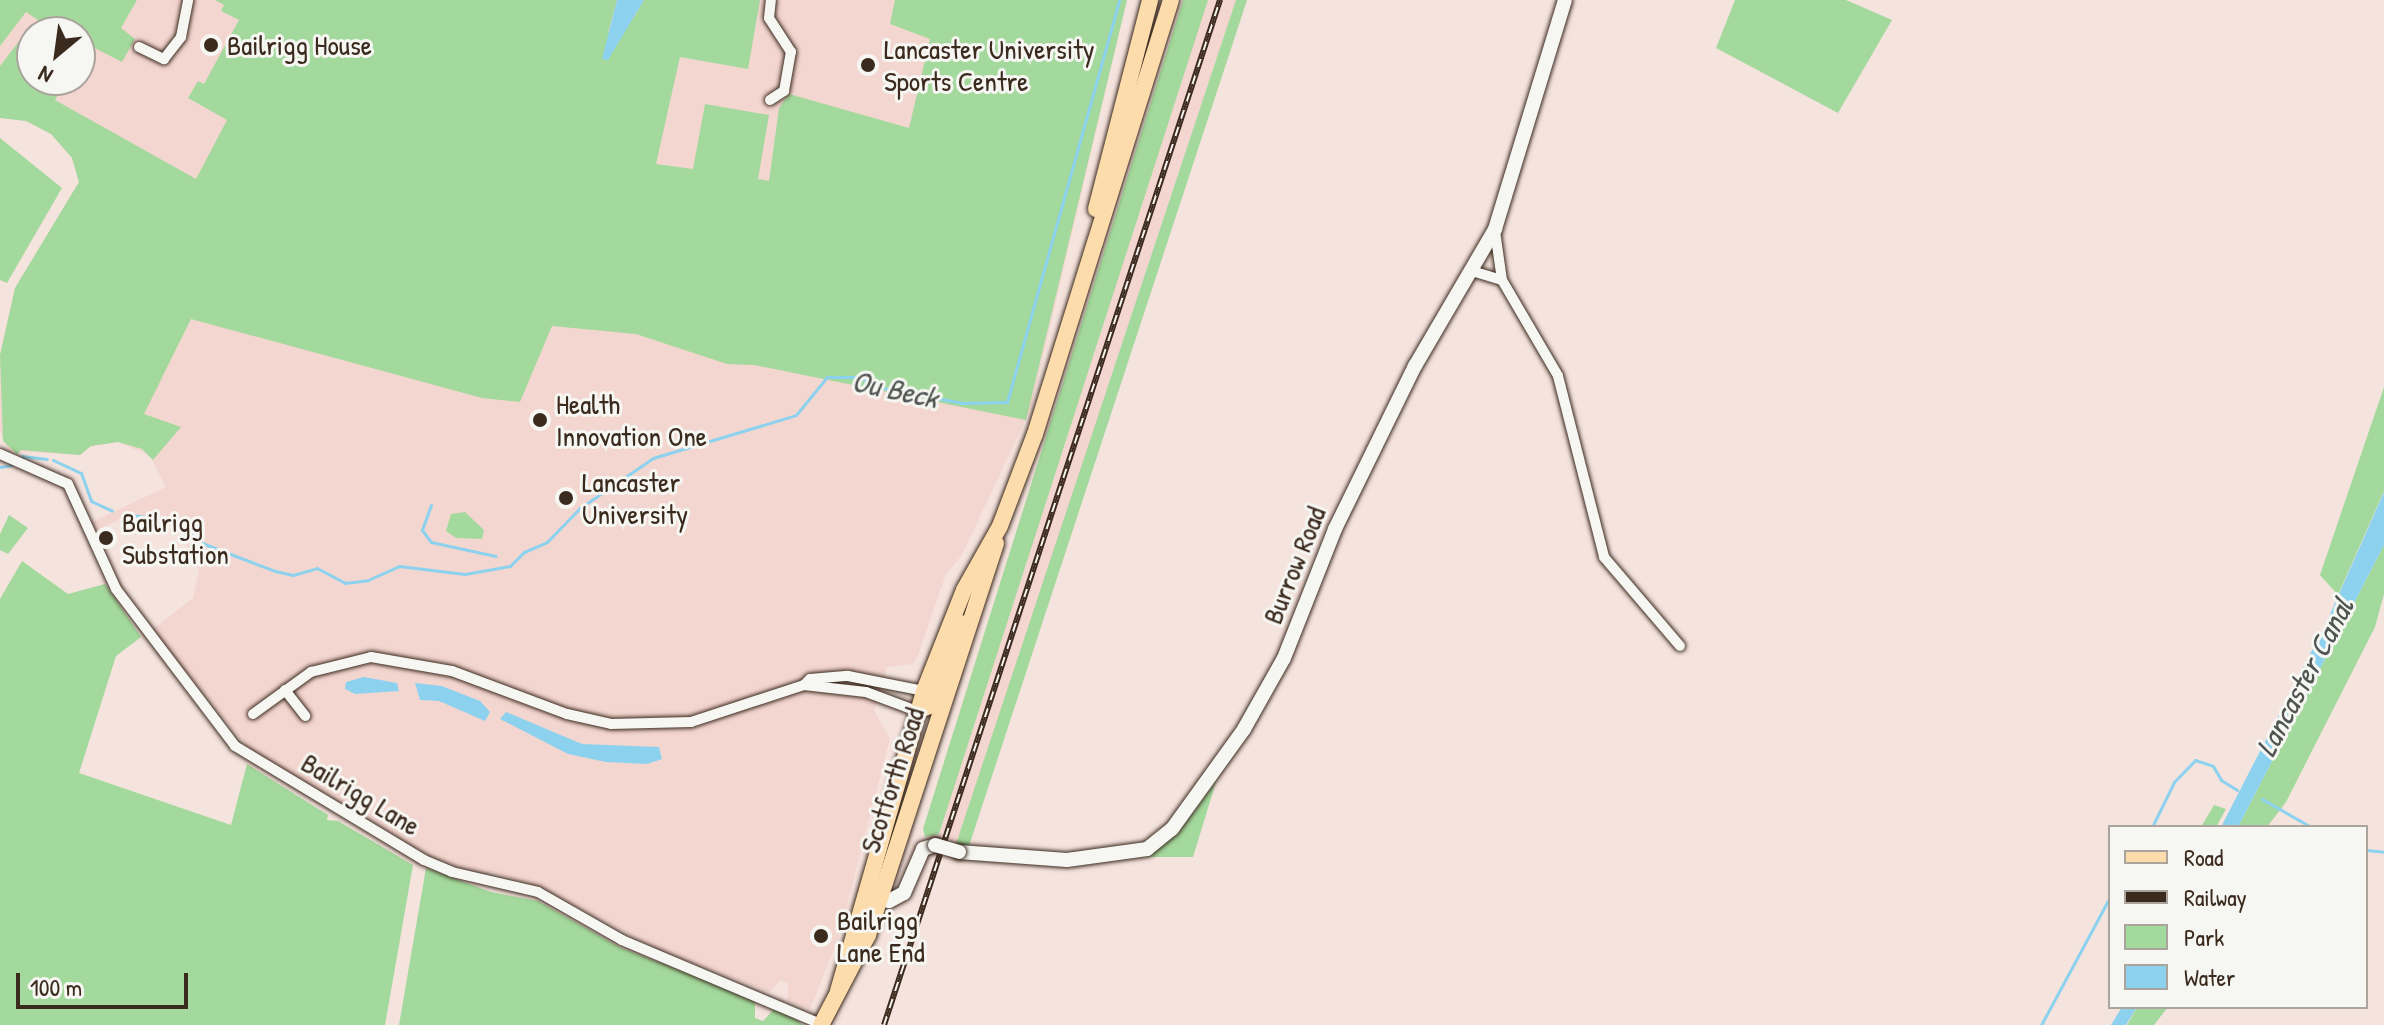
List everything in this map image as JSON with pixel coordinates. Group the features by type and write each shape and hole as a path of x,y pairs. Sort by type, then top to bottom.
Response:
{"main road":[{"path":"1101,185 1106,133 1139,0"},
{"name":"Scotforth Road","path":"1084,277 1101,185 1150,0"},
{"name":"Scotforth Road","path":"821,1024 857,961 917,711 933,700 988,581 1000,526 1084,277 1171,0"},
{"name":"Scotforth Road","path":"873,897 964,590 1000,526"}],"street":[{"path":"139,47 164,59 181,37 188,0"},
{"path":"770,100 784,91 791,52 769,18 771,0"},
{"name":"Burrow Road","path":"873,897 889,901 904,893 923,849 935,845 959,852 1067,860 1126,856 1147,849 1172,829 1260,704 1335,529 1407,381 1495,229 1565,0"},
{"path":"1495,229 1502,280 1558,376 1604,557 1680,646"},
{"path":"1472,271 1502,280"},
{"name":"Bailrigg Lane","path":"0,454 68,484 116,589 235,746 424,860 466,876 538,892 622,940 821,1024"},
{"path":"253,714 285,690 329,665 385,658 452,671 567,714 633,725 691,722 804,685 866,692 917,711"},
{"path":"804,685 810,679 848,676 933,700"},
{"path":"285,690 305,716"}],"shaded area":[{"name":"Lancaster University","path":"49,0 1127,0 1031,408 962,555 946,574 917,658 913,664 887,667 874,710 890,739 838,939 810,1009 787,1001 788,983 781,980 769,992 661,951 539,887 491,872 485,876 429,856 248,748 152,630 193,598 199,570 187,545 193,541 188,533 169,523 128,515 94,532 90,523 166,487 150,456 118,442 91,446 80,455 9,451 0,430 0,355 15,288 79,182 72,158 51,134 26,121 0,118 0,46 16,24 16,96 96,96 96,16 22,16"},
{"path":"1183,0 1247,0 968,846 923,829"}],"green space":[{"path":"0,0 137,0 121,28 135,39 122,62 96,49 96,16 32,16 26,12 23,16 16,16 16,25 0,46"},
{"path":"215,0 617,0 608,33 633,19 644,0 760,0 748,69 680,57 656,164 693,169 705,104 769,115 758,179 769,181 779,108 789,94 909,128 930,39 890,24 895,0 1127,0 1026,420 754,365 727,364 636,334 552,326 520,402 482,398 191,319 144,414 181,427 153,460 142,449 118,442 91,446 80,455 21,450 17,454 3,441 0,355 15,288 79,182 72,158 51,134 26,121 0,118 0,66 16,45 16,96 57,96 55,100 196,179 227,120 188,98 198,81 204,84 239,20 221,11 224,5"},
{"path":"1183,0 1208,0 939,834 925,837 923,829"},
{"path":"1236,0 1247,0 968,849 956,844"},
{"path":"1735,0 1846,0 1892,20 1838,113 1716,48"},
{"path":"0,138 62,188 7,283 0,280"},
{"path":"2384,387 2384,491 2338,595 2320,575"},
{"path":"465,512 484,530 482,539 456,538 446,531 451,514"},
{"path":"9,515 28,528 8,554 0,550 0,534"},
{"path":"2384,545 2384,594 2375,627 2286,802 2269,825 2239,825"},
{"path":"22,561 68,594 105,584 141,637 116,656 79,773 231,825 247,764 328,815 327,820 338,821 413,865 385,1025 0,1025 0,599"},
{"path":"1216,782 1193,857 1147,857 1177,834"},
{"path":"2214,805 2226,809 2217,825 2202,825"},
{"path":"426,868 491,892 538,901 621,948 755,999 755,1018 763,1021 777,1006 803,1025 399,1025"},
{"path":"2136,1009 2166,1009 2154,1025 2127,1025"}],"water":[{"path":"617,0 644,0 608,60 602,59"},
{"name":"Lancaster Canal","path":"2384,492 2384,545 2239,825 2222,825 2328,619"},
{"path":"364,677 397,683 399,691 355,694 345,689 346,682"},
{"path":"415,683 442,686 480,701 490,712 485,721 439,701 420,700"},
{"path":"506,712 582,744 659,747 662,759 647,764 606,762 568,754 500,719"},
{"path":"2121,1009 2136,1009 2126,1025 2111,1025"}],"waterway":[{"name":"Ou Beck","path":"202,543 275,571 293,575 317,568 345,583 368,580 399,566 465,574 510,566 524,552 547,542 580,508 653,458 796,415 827,377 859,377 878,387 963,403 1007,402 1119,0"},
{"name":"Ou Beck","path":"22,456 47,459"},
{"name":"Ou Beck","path":"53,460 81,473 91,501 112,511"},
{"name":"Ou Beck","path":"0,467 12,465"},
{"path":"431,505 422,530 431,542 495,556"},
{"name":"Ou Beck","path":"132,515 183,522 195,540"},
{"path":"2153,825 2174,782 2195,760 2213,766 2221,780 2237,790"},
{"path":"2262,799 2308,825"},
{"path":"2368,850 2384,852"},
{"path":"2041,1025 2108,901"}],"railway":[{"path":"884,1025 1220,0"}],"place":[{"name":"Bailrigg House","path":"211,45"},
{"name":"Lancaster University Sports Centre","path":"868,65"},
{"name":"Health Innovation One","path":"540,420"},
{"name":"Lancaster University","path":"566,498"},
{"name":"Bailrigg Substation","path":"106,538"},
{"name":"Bailrigg Lane End","path":"821,936"}]}
